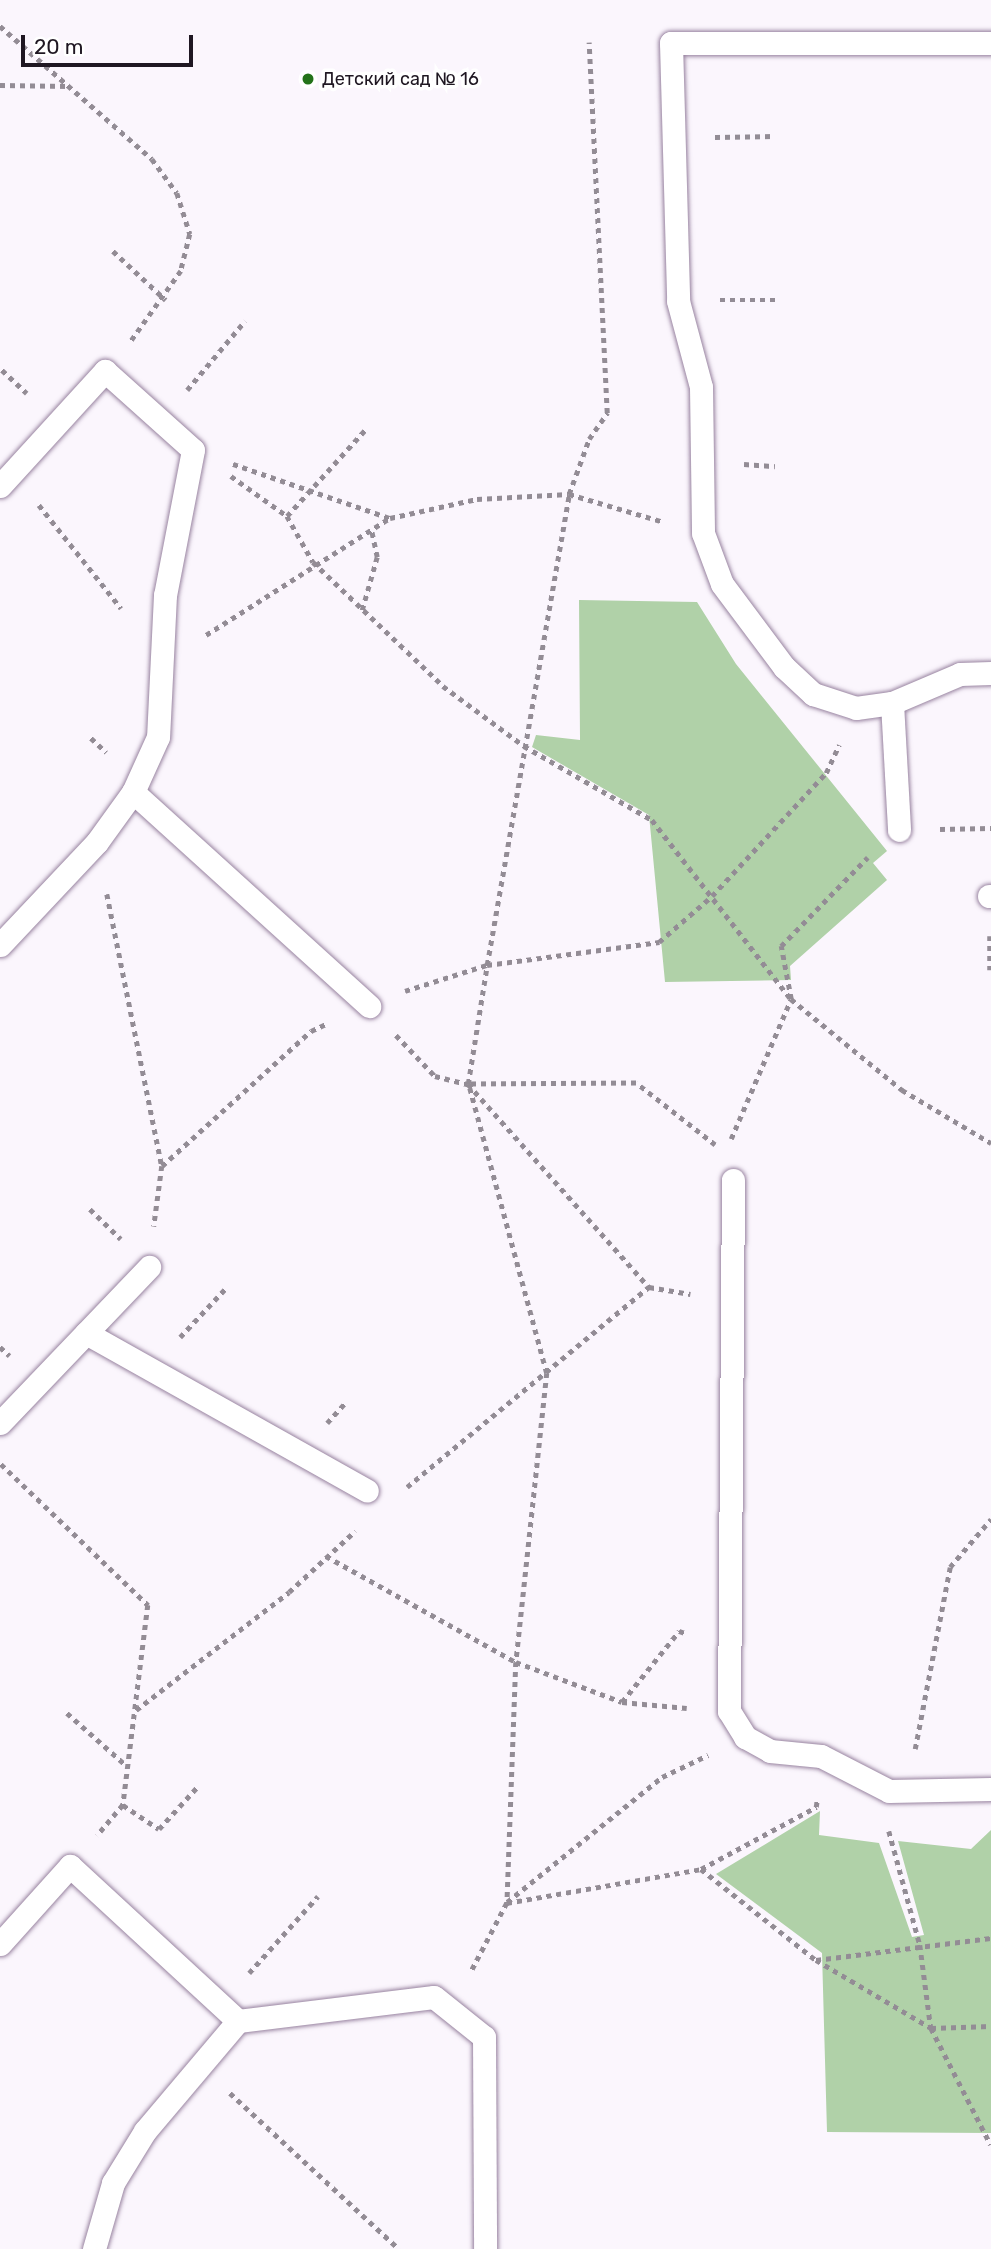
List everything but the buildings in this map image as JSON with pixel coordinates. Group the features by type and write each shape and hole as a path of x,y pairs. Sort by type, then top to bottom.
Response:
{"lane":[{"path":"991,43 671,43 678,301 701,387 703,533 722,584 784,667 813,694 856,708 892,703 960,674 991,673"},
{"path":"0,945 97,842 133,792 158,737 164,663 165,596 193,450 105,371 7,479"},
{"path":"892,703 899,830"},
{"path":"133,792 369,1006"},
{"path":"733,1180 729,1711 745,1737 770,1751 821,1756 898,1791 991,1789"},
{"path":"0,1423 149,1267"},
{"path":"86,1334 367,1490"},
{"path":"0,1944 70,1866 238,2021"},
{"path":"94,2249 113,2183 145,2131 238,2021 434,1997 484,2036 485,2249"}],"path":[{"path":"0,26 152,159 177,193 190,234 166,300 105,371"},
{"path":"507,1903 516,1662 547,1373 468,1084 486,965 569,494 610,395 590,42"},
{"path":"0,85 69,86"},
{"path":"674,137 774,136"},
{"path":"113,251 166,300"},
{"path":"678,301 775,300"},
{"path":"161,420 246,321"},
{"path":"287,516 365,430"},
{"path":"193,450 390,518"},
{"path":"193,450 287,516 313,562 443,685 524,746 652,820 791,999 902,1090 991,1143"},
{"path":"7,479 164,663 313,562 390,518 477,499 569,494 703,533"},
{"path":"362,610 377,557 372,529"},
{"path":"162,1166 311,1031 369,1006 486,965 659,942 712,896 826,773 856,708"},
{"path":"369,1006 435,1076 468,1084 636,1083 725,1153 791,999 781,946 899,830 991,828"},
{"path":"97,842 162,1166 149,1267"},
{"path":"468,1084 649,1287 732,1302"},
{"path":"150,1369 225,1289"},
{"path":"0,1464 148,1605 124,1805 70,1866"},
{"path":"991,1519 950,1567 898,1791 889,1845 920,1945 932,2028 991,2146"},
{"path":"326,1556 516,1662 622,1702 729,1711"},
{"path":"622,1702 679,1631 729,1648"},
{"path":"67,1713 128,1767"},
{"path":"450,2010 507,1903 662,1777 745,1737"},
{"path":"507,1903 701,1869 816,1807 821,1756"},
{"path":"124,1805 159,1829 198,1784"},
{"path":"701,1869 816,1960 932,2028 991,2026"},
{"path":"221,2004 318,1896"},
{"path":"816,1960 991,1938"},
{"path":"200,2066 399,2249"}],"green space":[{"path":"579,600 697,602 736,664 887,851 873,863 887,880 790,966 791,980 665,982 649,815 532,747 536,735 580,740"},
{"path":"820,1811 819,1835 879,1843 912,1937 924,1935 898,1841 971,1849 991,1830 991,2133 827,2132 822,1953 716,1874"}],"place":[{"name":"Детский сад № 16","path":"308,79"}]}
